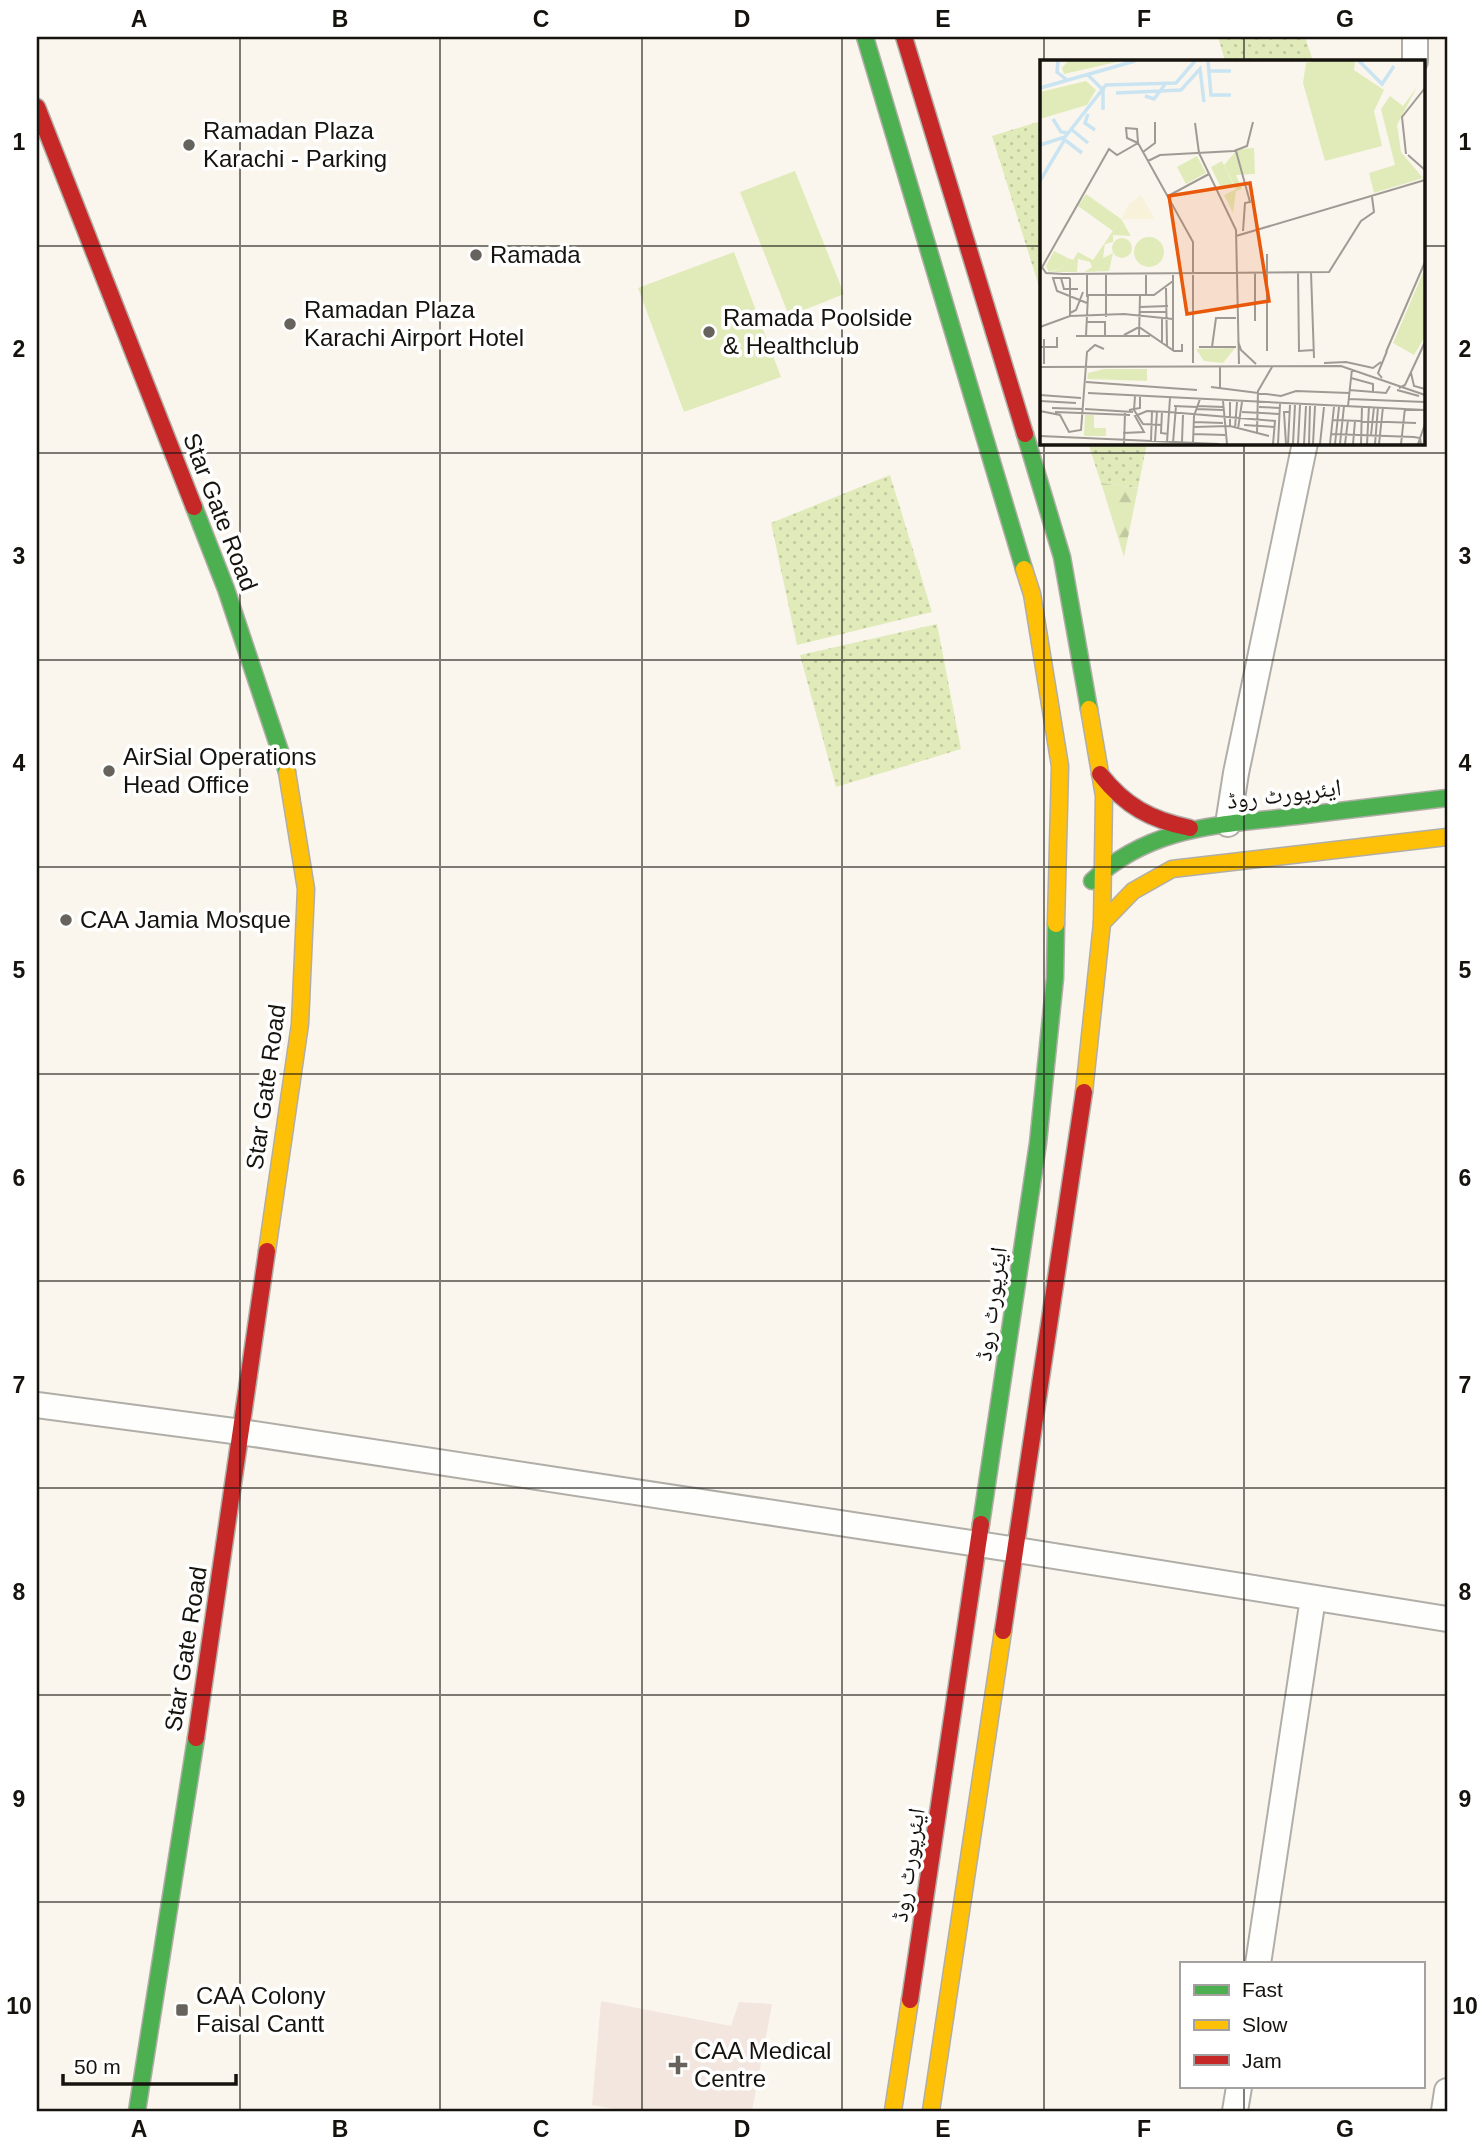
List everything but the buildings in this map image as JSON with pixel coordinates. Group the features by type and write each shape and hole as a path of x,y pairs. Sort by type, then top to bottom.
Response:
{"main road":[{"path":"865,37 905,105 1062,557 1104,796 1102,923 1090,1054 931,2111"},
{"path":"904,37 905,105 1032,594 1059,766 1057,927"},
{"name":"Star Gate Road","path":"37,107 226,589 286,768 306,889 300,1024 206,1675 137,2111"},
{"path":"1059,766 1073,787"},
{"path":"1100,774 1113,792 1129,807 1148,818 1192,829"},
{"name":"ایئرپورٹ روڈ","path":"893,2111 1038,1143 1055,978 1057,927 1073,901 1102,870 1134,848 1162,836 1228,824 1447,798"},
{"path":"1086,806 1102,823 1134,848 1172,869"},
{"path":"1102,923 1132,889 1172,869 1447,837"}],"street":[{"path":"1415,37 1415,60"},
{"path":"1228,824 1305,444"},
{"path":"37,1405 241,1432 1017,1550 1447,1619"},
{"path":"1258,1962 1313,1598"},
{"path":"1235,2111 1239,2088"},
{"path":"1444,2111 1447,2091"}],"shaded area":[{"name":"CAA Medical Centre","path":"601,2001 731,2026 739,2002 772,2004 752,2111 625,2111 592,2105"}],"green space":[{"path":"1218,37 1305,37 1313,60 1225,60"},
{"path":"1040,121 1040,290 992,136"},
{"path":"795,171 844,294 789,316 740,192"},
{"name":"Ramada Poolside & Healthclub","path":"734,252 781,377 684,412 638,288"},
{"path":"1088,444 1147,444 1138,488 1101,483"},
{"path":"890,475 932,612 797,645 771,523"},
{"path":"1101,483 1138,488 1124,557"},
{"path":"937,624 961,749 836,787 800,655"}],"traffic: fast":[{"path":"865,37 1024,569"},
{"path":"1025,434 1062,557 1089,709"},
{"path":"194,507 226,589 287,772"},
{"path":"1092,881 1138,848 1188,831 1242,822 1447,798"},
{"path":"981,1524 1038,1143 1055,978 1056,924"},
{"path":"137,2111 196,1738"}],"traffic: slow":[{"path":"1024,569 1032,594 1060,766 1056,924"},
{"path":"1084,1092 1102,923 1104,796 1089,709"},
{"path":"267,1251 300,1024 306,889 287,772"},
{"path":"1102,923 1133,891 1172,869 1447,837"},
{"path":"931,2111 1003,1631"},
{"path":"893,2111 910,2000"}],"traffic: jam":[{"path":"904,37 1025,434"},
{"path":"37,107 194,507"},
{"path":"1100,774 1119,795 1140,810 1163,821 1190,828"},
{"path":"1003,1631 1084,1092"},
{"path":"196,1738 267,1251"},
{"path":"910,2000 981,1524"}],"place":[{"name":"Ramadan Plaza Karachi - Parking","path":"189,145"},
{"name":"Ramada","path":"476,255"},
{"name":"Ramadan Plaza Karachi Airport Hotel","path":"290,324"},
{"name":"Ramada Poolside & Healthclub","path":"709,332"},
{"name":"AirSial Operations Head Office","path":"109,771"},
{"name":"CAA Jamia Mosque","path":"66,920"},
{"name":"CAA Colony Faisal Cantt","path":"182,2010"},
{"name":"CAA Medical Centre","path":"678,2065"}]}
